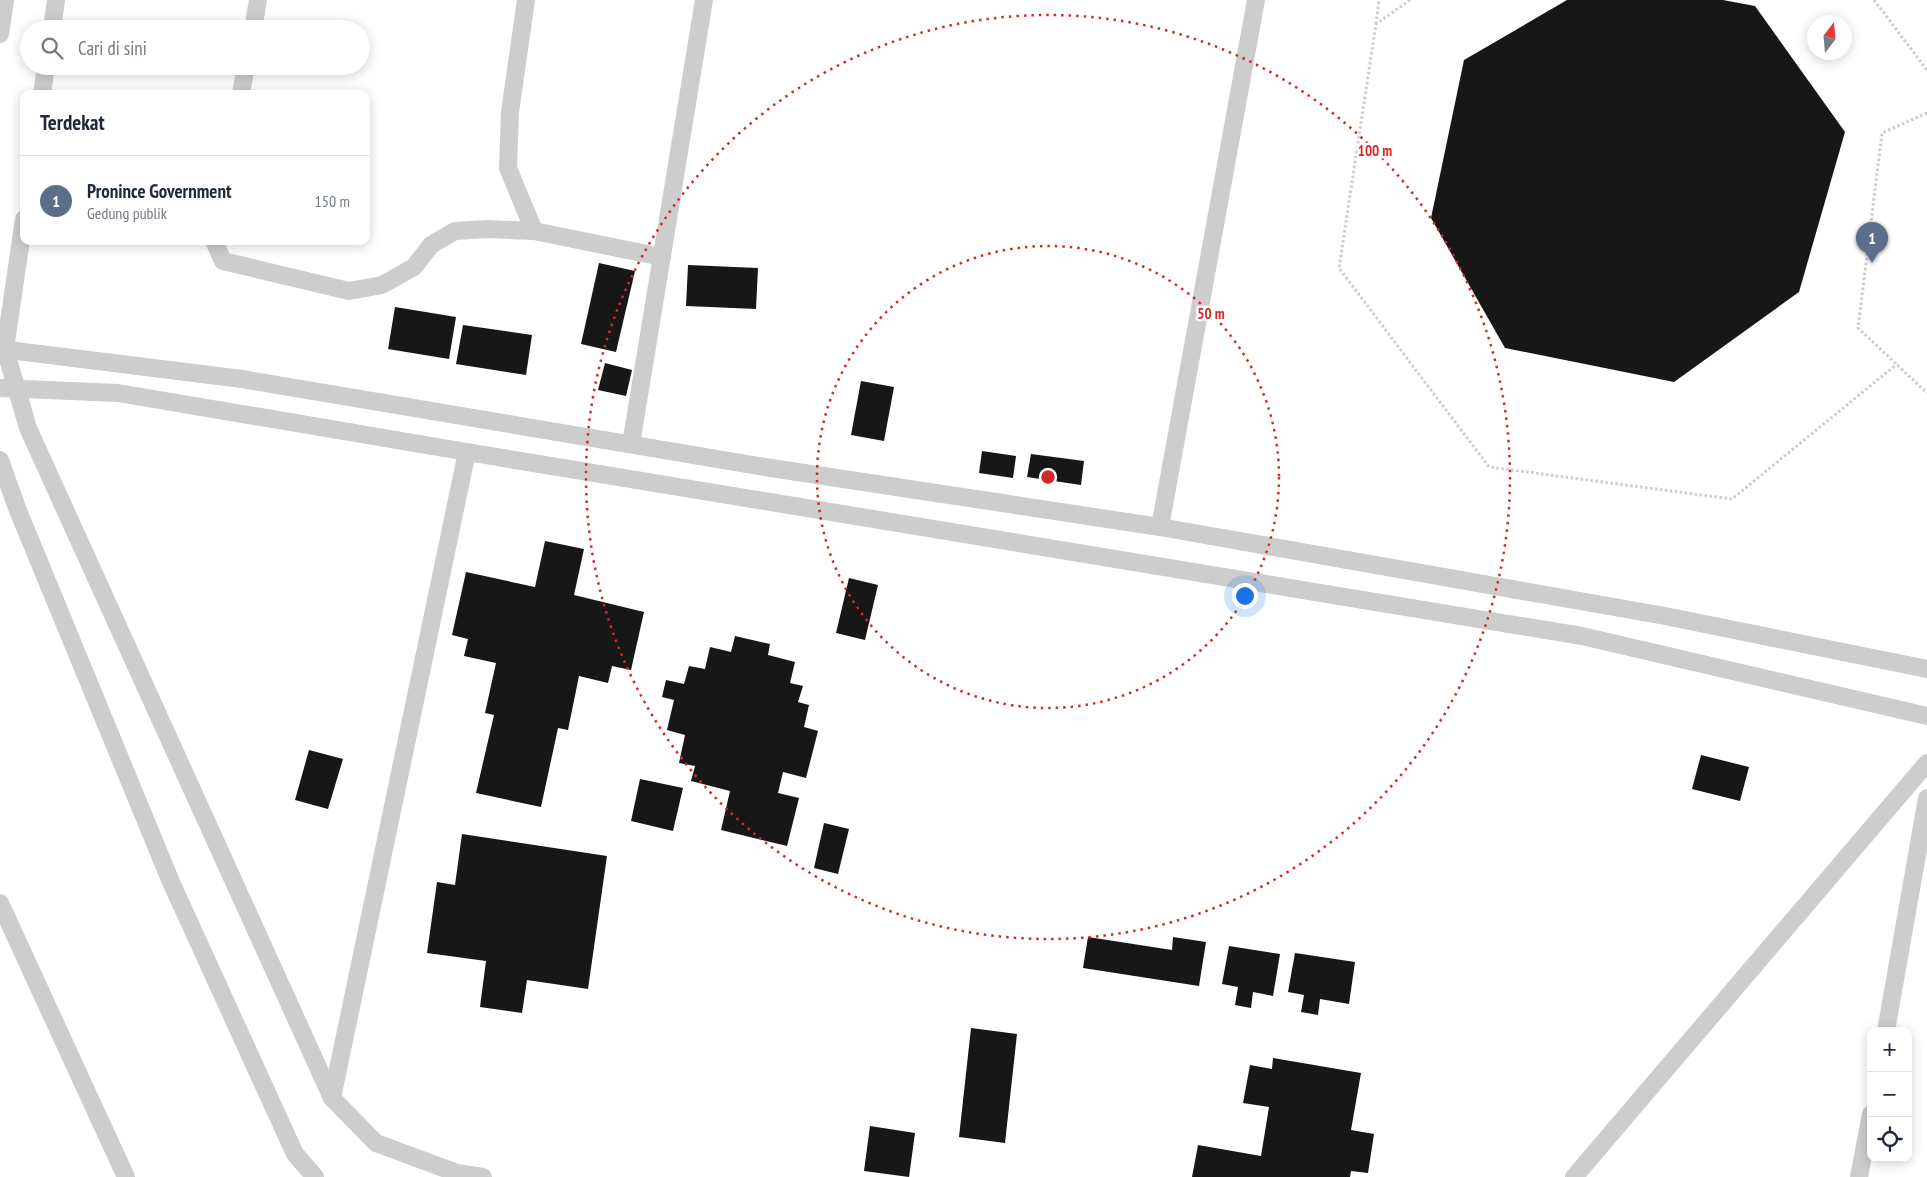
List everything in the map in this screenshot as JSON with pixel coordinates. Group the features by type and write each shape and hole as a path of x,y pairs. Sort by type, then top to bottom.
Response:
{"lane":[{"path":"0,34 5,0"},
{"path":"53,20 56,0"},
{"path":"254,20 258,0"},
{"path":"526,0 510,112 508,168 534,231"},
{"path":"631,444 704,0"},
{"path":"1160,527 1256,0"},
{"path":"43,90 45,75"},
{"path":"242,90 244,75"},
{"path":"216,245 223,260 349,291 382,285 406,272 414,267 431,246 455,231 488,229 534,231 662,257"},
{"path":"20,243 2,349 7,388 28,428 332,1098 376,1143 457,1173 484,1177"},
{"path":"2,349 242,379 771,468 1160,527 1665,616 1927,669"},
{"path":"7,388 118,393 1582,636 1927,716"},
{"path":"332,1098 467,452"},
{"path":"0,460 21,517 171,882 295,1154 315,1177"},
{"path":"1574,1177 1927,763"},
{"path":"1887,1027 1927,798"},
{"path":"0,903 126,1177"},
{"path":"1860,1177 1870,1117"}],"path":[{"path":"1379,0 1339,268 1489,467 1732,499 1897,364"},
{"path":"1376,24 1410,0"},
{"path":"1874,0 1927,70"},
{"path":"1927,113 1882,133 1858,328 1927,393"}],"building":[{"path":"1567,0 1723,0 1755,6 1845,132 1799,292 1674,382 1505,348 1431,218 1464,60"},
{"path":"599,263 635,271 616,352 581,344"},
{"path":"688,265 758,268 756,309 686,306"},
{"path":"395,307 456,317 449,359 388,349"},
{"path":"463,325 532,335 526,375 456,364"},
{"path":"605,363 632,370 626,396 598,390"},
{"path":"861,381 894,387 884,441 851,435"},
{"path":"982,451 1016,456 1013,478 979,473"},
{"path":"1031,454 1084,461 1081,485 1027,477"},
{"path":"545,541 584,549 574,595 644,612 631,670 612,666 608,683 579,676 568,730 558,728 541,807 476,793 494,715 485,713 496,663 464,656 468,639 452,635 466,572 535,587"},
{"path":"849,578 878,585 865,640 836,633"},
{"path":"735,636 770,644 768,655 795,662 790,683 803,686 798,702 809,705 804,727 818,731 806,778 783,772 778,793 799,798 787,846 721,830 730,791 691,781 695,766 679,763 685,735 667,730 674,700 662,697 666,680 684,684 689,666 705,669 710,647 731,652"},
{"path":"309,750 343,759 328,809 295,800"},
{"path":"1701,755 1749,767 1740,801 1692,789"},
{"path":"640,779 683,788 673,831 631,821"},
{"path":"824,823 849,829 838,874 814,868"},
{"path":"462,834 607,856 588,989 527,980 522,1013 480,1007 486,961 427,953 437,882 455,885"},
{"path":"1088,937 1172,950 1173,937 1206,942 1199,986 1083,968"},
{"path":"1229,946 1280,954 1273,996 1253,992 1251,1008 1235,1005 1238,987 1222,984"},
{"path":"1295,953 1355,962 1349,1004 1320,999 1318,1015 1301,1012 1304,995 1288,992"},
{"path":"971,1028 1017,1034 1005,1143 959,1137"},
{"path":"1273,1058 1361,1073 1351,1130 1374,1134 1368,1173 1351,1171 1350,1177 1192,1177 1198,1145 1261,1156 1269,1107 1243,1103 1250,1065 1272,1069"},
{"path":"870,1126 915,1133 909,1177 864,1171"}],"place":[{"name":"Pronince Government","path":"1872,263"}]}
